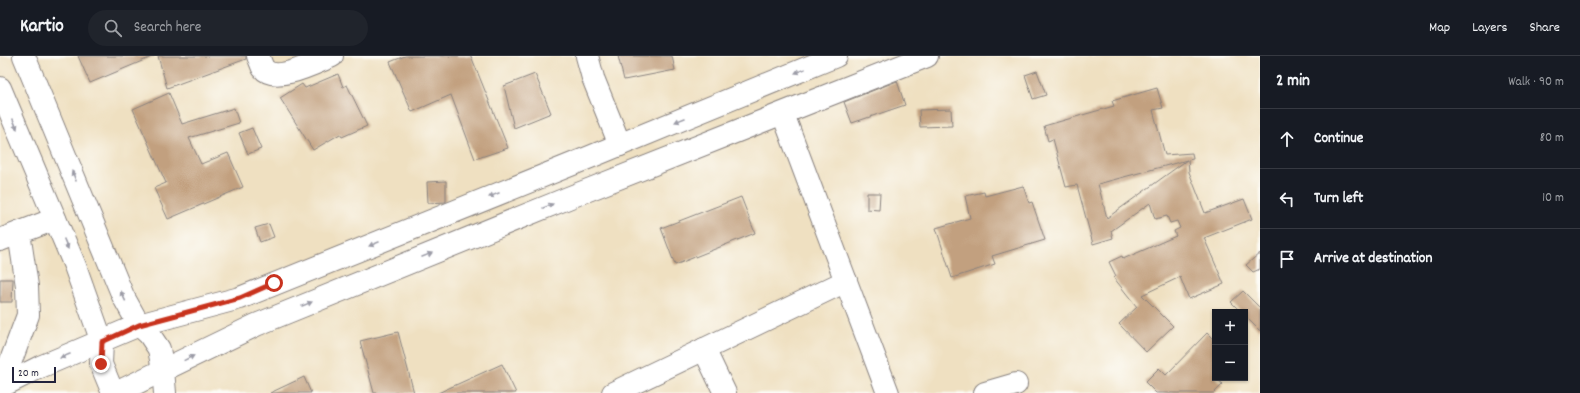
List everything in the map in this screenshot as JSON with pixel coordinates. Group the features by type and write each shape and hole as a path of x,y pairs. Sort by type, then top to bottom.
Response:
{"street":[{"path":"24,56 123,296 139,325 149,334 159,349 165,393"},
{"path":"258,56 264,69 274,74 296,71 332,56"},
{"path":"587,56 593,78 620,144"},
{"path":"1,387 40,367 139,325 240,298 836,56"},
{"path":"0,88 75,266 102,342 101,364 114,393 256,325 568,198 927,56"},
{"path":"782,114 888,393"},
{"path":"1,387 28,315 27,286 10,237 55,219"},
{"path":"613,393 846,281"},
{"path":"704,349 725,393"},
{"path":"985,393 1016,384"}],"building":[{"path":"78,56 154,56 90,83"},
{"path":"158,56 246,56 246,59 167,88"},
{"path":"405,56 471,56 508,148 475,159 451,95 412,112 390,62"},
{"path":"618,56 672,56 675,70 624,80"},
{"path":"1037,71 1046,95 1033,99 1025,75"},
{"path":"338,74 343,87 347,85 367,126 342,137 340,134 313,150 280,98 302,84 305,88"},
{"path":"535,74 551,113 514,128 504,86"},
{"path":"897,81 905,105 852,123 844,102"},
{"path":"1157,88 1163,108 1153,110 1165,155 1192,153 1193,159 1188,160 1189,172 1205,213 1244,199 1252,219 1204,238 1224,284 1189,299 1180,277 1142,295 1173,326 1146,352 1119,324 1137,307 1114,278 1116,276 1109,262 1122,256 1123,259 1176,236 1174,231 1180,228 1177,221 1170,223 1167,216 1155,219 1150,203 1111,231 1113,238 1093,244 1077,185 1066,187 1053,139 1048,141 1044,126 1114,106 1112,101","holes":["1187,160 1107,218 1098,184"]},
{"path":"169,93 182,124 234,108 239,123 189,138 201,164 228,153 243,187 168,219 154,188 166,183 133,109"},
{"path":"951,109 952,126 920,127 919,110"},
{"path":"252,128 261,149 248,154 239,133"},
{"path":"446,181 446,202 428,203 427,182"},
{"path":"1023,186 1029,203 1032,202 1045,240 992,256 995,264 952,278 936,228 970,218 965,196 984,192 985,196"},
{"path":"867,193 880,193 879,210 867,209"},
{"path":"741,197 755,233 675,265 661,228"},
{"path":"269,224 274,237 260,242 255,228"},
{"path":"1260,253 1260,269 1253,272 1246,265"},
{"path":"0,279 13,279 12,302 0,302"},
{"path":"1243,291 1260,308 1260,331 1248,319 1248,309 1238,309 1231,302"},
{"path":"398,332 414,393 374,393 360,341"},
{"path":"1207,333 1212,338 1212,381 1219,381 1223,384 1214,393 1156,393 1145,382 1159,368 1166,375"},
{"path":"502,364 516,393 438,393"},
{"path":"304,377 311,393 270,393"}],"route":[{"path":"101,364 102,342 139,325 212,304 240,298 274,283"}]}
